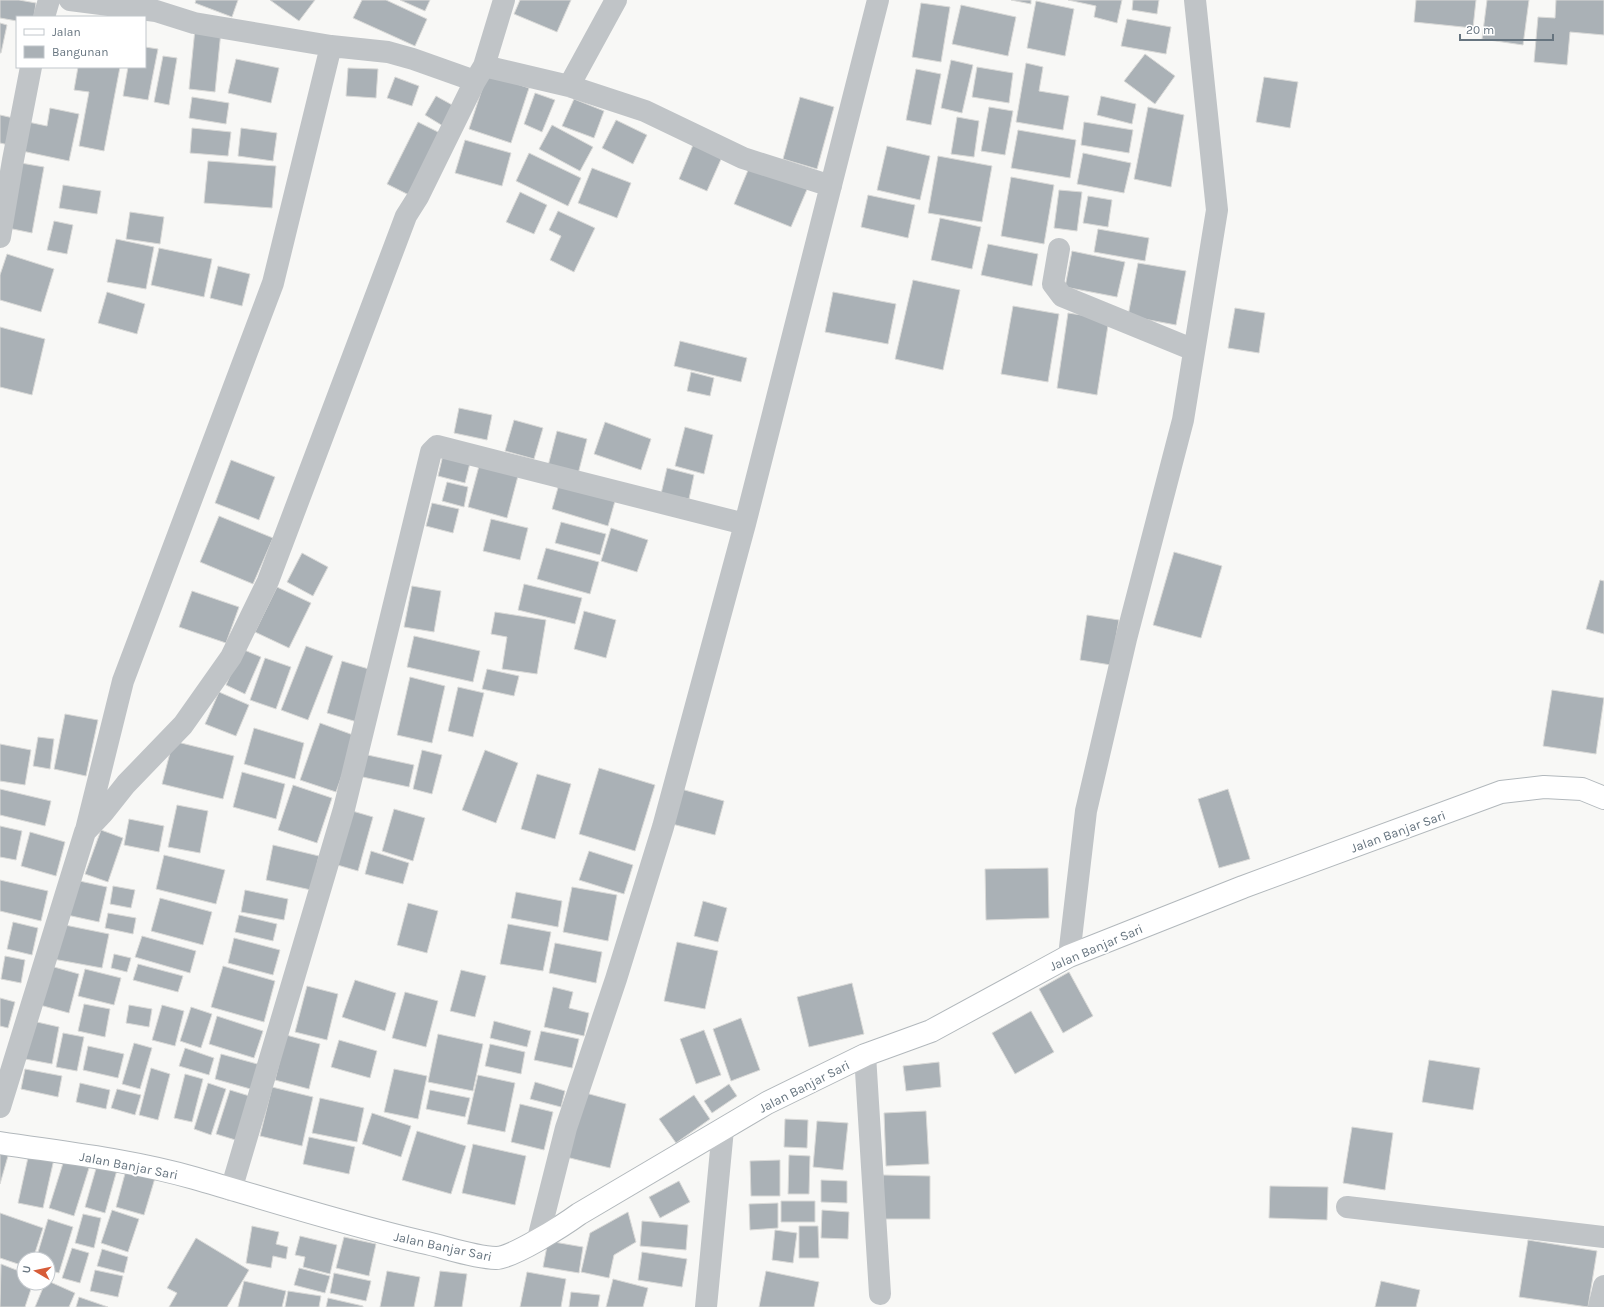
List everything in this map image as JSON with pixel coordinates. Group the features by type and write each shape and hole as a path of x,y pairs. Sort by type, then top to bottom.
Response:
{"street":[{"path":"44,16 49,0"},
{"path":"70,0 156,11 194,23 331,46 388,52 413,59 480,73 569,86 645,111 743,158 831,186"},
{"path":"85,832 103,813 126,784 183,725 232,656 268,581 406,216 418,197 480,73 504,0"},
{"path":"569,86 616,0"},
{"path":"538,1239 566,1128 616,979 663,827 745,524 878,0"},
{"path":"1069,956 1086,811 1126,639 1183,420 1217,210 1195,0"},
{"path":"0,1106 85,832 123,680 273,283 331,46"},
{"path":"0,237 31,68"},
{"path":"1059,249 1053,284 1062,296 1194,350"},
{"path":"231,1190 344,809 427,467 431,452 434,448 437,446 745,524"},
{"name":"Jalan Banjar Sari","path":"0,1143 148,1166 380,1232 470,1254 498,1258 524,1248 560,1227 578,1214 767,1103 865,1055 931,1031 1069,956 1243,887 1501,792 1544,787 1582,789 1604,798"},
{"path":"865,1055 880,1294"},
{"path":"706,1307 723,1129"},
{"path":"1347,1207 1604,1237"},
{"path":"1599,1307 1604,1286"}],"building":[{"path":"0,0 19,0 36,3 34,16 16,16 16,21 0,18"},
{"path":"196,0 238,0 232,17 195,3"},
{"path":"270,0 315,0 299,21"},
{"path":"362,0 386,0 427,19 415,46 353,18"},
{"path":"400,0 430,0 425,11"},
{"path":"520,0 571,0 557,32 514,14"},
{"path":"1011,0 1031,0 1031,4"},
{"path":"1068,0 1122,0 1117,23 1094,17 1096,6"},
{"path":"1133,0 1159,0 1157,14 1132,10"},
{"path":"1416,0 1476,0 1473,28 1414,22"},
{"path":"1487,0 1529,0 1523,45 1482,39"},
{"path":"1556,0 1604,0 1604,35 1570,32 1567,65 1534,62 1538,17 1555,18"},
{"path":"1036,1 1074,9 1065,56 1027,48"},
{"path":"921,3 950,7 941,62 912,57"},
{"path":"961,5 1016,17 1008,56 952,44"},
{"path":"1127,19 1171,27 1166,54 1121,46"},
{"path":"0,23 7,25 1,53 0,53"},
{"path":"195,29 221,31 215,92 189,89"},
{"path":"146,47 158,49 148,100 123,96 128,68 146,68"},
{"path":"1145,54 1175,76 1155,104 1124,81"},
{"path":"163,56 177,58 169,105 154,102"},
{"path":"236,59 279,68 271,103 228,93"},
{"path":"951,60 973,65 962,113 941,108"},
{"path":"1026,63 1043,67 1039,91 1069,96 1063,130 1016,122"},
{"path":"977,67 1013,73 1009,103 972,97"},
{"path":"78,68 120,68 104,151 79,146 89,92 74,90"},
{"path":"348,68 378,69 376,98 346,96"},
{"path":"916,69 941,74 931,125 906,120"},
{"path":"487,74 529,88 511,143 469,129"},
{"path":"395,77 419,86 412,106 387,98"},
{"path":"1264,77 1298,82 1290,128 1256,122"},
{"path":"535,93 555,100 542,132 524,124"},
{"path":"436,96 454,106 443,126 425,115"},
{"path":"1101,96 1136,104 1132,124 1097,115"},
{"path":"192,97 229,103 226,124 189,118"},
{"path":"800,97 834,107 817,169 783,159"},
{"path":"574,99 604,111 594,138 562,126"},
{"path":"989,107 1013,111 1005,155 981,151"},
{"path":"1148,107 1184,115 1171,187 1134,179"},
{"path":"50,108 79,114 69,161 22,151 28,122 47,126"},
{"path":"0,115 18,119 13,146 0,143"},
{"path":"957,117 979,121 974,157 951,154"},
{"path":"616,120 647,135 633,164 602,148"},
{"path":"418,122 440,133 409,195 387,184"},
{"path":"1084,122 1133,130 1129,153 1081,145"},
{"path":"552,125 593,147 580,171 539,149"},
{"path":"192,128 231,132 228,156 190,153"},
{"path":"241,128 277,133 273,161 238,156"},
{"path":"1018,130 1076,140 1070,178 1011,168"},
{"path":"465,140 511,153 502,186 455,173"},
{"path":"693,145 722,157 707,191 679,179"},
{"path":"887,146 930,156 920,200 877,190"},
{"path":"529,153 581,178 568,206 516,181"},
{"path":"1083,153 1131,163 1124,193 1077,184"},
{"path":"938,156 992,166 982,222 928,213"},
{"path":"208,161 276,166 272,208 204,203"},
{"path":"15,162 44,167 32,233 3,227"},
{"path":"751,163 808,187 791,227 734,204"},
{"path":"592,168 631,183 617,218 578,203"},
{"path":"1011,177 1054,185 1044,244 1001,236"},
{"path":"63,185 101,191 97,214 59,208"},
{"path":"1059,190 1082,192 1077,231 1054,228"},
{"path":"520,192 547,205 534,234 506,222"},
{"path":"868,195 915,205 908,238 861,227"},
{"path":"1088,196 1112,200 1108,227 1083,223"},
{"path":"558,211 595,228 574,272 550,260 561,236 549,230"},
{"path":"130,212 164,217 160,244 126,239"},
{"path":"940,218 981,227 972,269 931,260"},
{"path":"54,221 73,225 67,254 47,250"},
{"path":"1098,229 1149,238 1145,261 1094,252"},
{"path":"116,239 154,247 146,289 107,282"},
{"path":"988,244 1038,254 1032,286 981,275"},
{"path":"159,248 212,259 204,297 151,285"},
{"path":"1072,251 1125,262 1117,297 1065,287"},
{"path":"7,254 54,269 41,312 0,300 0,275"},
{"path":"1138,263 1186,271 1176,325 1128,316"},
{"path":"218,266 250,274 242,306 210,298"},
{"path":"913,280 960,290 943,370 895,359"},
{"path":"107,292 145,304 137,334 98,323"},
{"path":"833,292 896,304 888,344 825,332"},
{"path":"1013,306 1059,314 1048,382 1001,374"},
{"path":"1235,308 1265,313 1259,353 1228,348"},
{"path":"1068,313 1109,319 1097,395 1057,388"},
{"path":"0,327 45,339 32,395 0,387"},
{"path":"680,341 747,358 741,382 674,366"},
{"path":"691,372 714,378 710,396 687,391"},
{"path":"459,408 492,415 487,440 454,433"},
{"path":"514,420 543,428 534,459 505,451"},
{"path":"605,422 651,439 641,470 594,454"},
{"path":"685,427 713,435 704,474 675,466"},
{"path":"557,431 587,439 578,474 548,466"},
{"path":"443,455 470,463 465,483 438,476"},
{"path":"231,460 275,477 259,520 215,503"},
{"path":"479,466 518,476 507,518 468,507"},
{"path":"667,468 694,475 689,499 661,494"},
{"path":"447,482 468,487 464,507 442,501"},
{"path":"559,484 615,501 608,526 552,509"},
{"path":"432,503 459,509 453,533 426,526"},
{"path":"219,516 273,538 253,584 200,562"},
{"path":"491,519 528,528 520,560 483,551"},
{"path":"561,522 606,534 600,555 555,543"},
{"path":"611,528 648,540 637,572 601,561"},
{"path":"546,548 599,562 590,594 537,579"},
{"path":"1174,552 1222,566 1201,638 1153,625"},
{"path":"302,553 328,567 313,596 287,582"},
{"path":"1600,580 1604,581 1604,634 1586,629"},
{"path":"524,584 582,598 575,624 518,610"},
{"path":"412,586 441,591 434,632 404,627"},
{"path":"277,587 311,603 289,648 255,632"},
{"path":"192,591 239,607 226,643 179,627"},
{"path":"584,611 616,620 606,658 574,649"},
{"path":"495,612 546,620 537,674 502,669 507,637 491,634"},
{"path":"1087,615 1119,620 1111,665 1080,660"},
{"path":"414,636 480,651 473,682 407,667"},
{"path":"306,646 333,656 308,720 281,710"},
{"path":"242,649 261,657 245,694 226,685"},
{"path":"265,658 291,667 276,709 250,700"},
{"path":"342,661 372,670 357,722 327,713"},
{"path":"487,669 519,676 514,696 482,689"},
{"path":"410,677 445,686 432,743 397,735"},
{"path":"458,687 484,693 473,737 448,731"},
{"path":"1552,690 1604,698 1596,754 1543,746"},
{"path":"219,692 249,705 236,736 205,724"},
{"path":"65,714 98,720 86,776 54,769"},
{"path":"320,723 356,736 336,792 300,780"},
{"path":"254,728 304,743 295,779 244,764"},
{"path":"38,737 54,739 50,769 33,766"},
{"path":"173,741 234,756 223,799 162,784"},
{"path":"0,744 31,750 25,785 0,781"},
{"path":"422,750 442,755 432,794 413,789"},
{"path":"485,750 518,763 496,823 462,810"},
{"path":"363,754 414,765 409,787 358,776"},
{"path":"599,768 655,785 635,851 579,834"},
{"path":"242,772 285,784 276,819 233,807"},
{"path":"537,774 571,784 555,839 521,829"},
{"path":"293,785 332,798 317,843 278,830"},
{"path":"0,789 51,801 45,826 0,815"},
{"path":"681,789 724,801 715,835 672,824"},
{"path":"1228,789 1250,859 1219,868 1198,799"},
{"path":"177,805 208,811 200,853 168,847"},
{"path":"394,809 425,818 413,861 382,851"},
{"path":"349,810 373,817 358,871 334,864"},
{"path":"129,819 164,826 159,852 124,845"},
{"path":"0,826 22,831 16,860 0,857"},
{"path":"101,830 123,838 108,882 85,874"},
{"path":"30,832 65,842 56,876 21,866"},
{"path":"273,845 319,856 311,890 266,880"},
{"path":"371,851 409,863 403,884 365,874"},
{"path":"589,851 633,865 624,894 579,880"},
{"path":"164,855 225,870 216,904 156,889"},
{"path":"1048,868 1049,918 986,920 985,869"},
{"path":"0,880 48,891 41,921 0,911"},
{"path":"75,880 107,887 99,922 67,915"},
{"path":"113,886 135,890 131,908 110,904"},
{"path":"572,887 617,895 608,941 563,932"},
{"path":"245,890 288,899 284,920 241,912"},
{"path":"516,892 562,901 558,927 511,918"},
{"path":"160,898 212,912 203,945 151,931"},
{"path":"703,901 727,908 718,942 694,936"},
{"path":"408,903 438,911 427,953 397,945"},
{"path":"108,913 136,918 133,934 105,928"},
{"path":"239,915 277,924 273,941 235,932"},
{"path":"13,922 38,928 32,955 7,949"},
{"path":"60,924 109,934 102,968 53,959"},
{"path":"508,924 551,932 543,971 500,964"},
{"path":"142,936 196,951 190,973 135,957"},
{"path":"234,938 280,950 273,975 228,963"},
{"path":"677,942 718,951 705,1009 664,1001"},
{"path":"555,943 602,952 596,983 549,973"},
{"path":"114,954 131,958 127,972 111,968"},
{"path":"5,956 25,960 21,983 1,979"},
{"path":"138,964 183,976 178,992 133,980"},
{"path":"47,965 79,974 69,1013 36,1004"},
{"path":"223,966 275,981 264,1022 211,1007"},
{"path":"85,969 121,978 114,1005 78,996"},
{"path":"461,970 486,976 475,1017 450,1011"},
{"path":"1069,972 1093,1016 1063,1033 1039,989"},
{"path":"355,980 396,993 385,1031 342,1017"},
{"path":"852,983 864,1034 809,1047 797,997"},
{"path":"307,986 338,994 327,1040 295,1032"},
{"path":"553,987 573,992 569,1008 589,1013 584,1036 544,1027"},
{"path":"405,992 438,1001 426,1047 392,1038"},
{"path":"0,998 15,1002 8,1028 0,1026"},
{"path":"84,1004 110,1009 105,1037 78,1031"},
{"path":"129,1005 152,1009 149,1027 126,1023"},
{"path":"162,1005 184,1011 175,1046 152,1040"},
{"path":"191,1007 212,1014 201,1048 180,1041"},
{"path":"1031,1011 1054,1052 1015,1074 992,1033"},
{"path":"217,1016 263,1031 254,1058 209,1044"},
{"path":"741,1018 760,1070 731,1081 713,1029"},
{"path":"28,1020 59,1027 52,1064 20,1058"},
{"path":"494,1021 531,1031 527,1047 490,1038"},
{"path":"704,1030 721,1075 696,1084 680,1039"},
{"path":"541,1031 579,1039 572,1068 534,1060"},
{"path":"63,1033 84,1037 77,1071 56,1067"},
{"path":"438,1034 483,1044 473,1091 428,1082"},
{"path":"286,1035 320,1044 309,1089 275,1080"},
{"path":"339,1040 377,1051 370,1078 331,1067"},
{"path":"134,1043 152,1048 140,1089 122,1084"},
{"path":"490,1044 525,1052 521,1074 485,1066"},
{"path":"88,1046 124,1054 118,1078 83,1070"},
{"path":"185,1048 214,1058 209,1075 179,1066"},
{"path":"221,1054 261,1065 254,1090 215,1079"},
{"path":"1429,1060 1480,1068 1473,1110 1422,1102"},
{"path":"939,1062 941,1087 906,1091 903,1066"},
{"path":"151,1068 170,1074 158,1120 139,1115"},
{"path":"25,1069 62,1076 58,1097 21,1089"},
{"path":"394,1069 427,1076 418,1119 384,1112"},
{"path":"185,1074 203,1079 192,1122 174,1118"},
{"path":"478,1075 515,1083 505,1132 467,1124"},
{"path":"535,1082 565,1091 561,1107 530,1099"},
{"path":"80,1083 110,1090 106,1109 76,1102"},
{"path":"208,1083 226,1089 211,1135 194,1129"},
{"path":"729,1084 737,1096 712,1113 704,1101"},
{"path":"272,1087 313,1097 302,1146 260,1136"},
{"path":"117,1089 141,1095 135,1115 111,1108"},
{"path":"230,1090 256,1098 242,1142 216,1134"},
{"path":"430,1090 470,1098 465,1117 426,1109"},
{"path":"582,1092 626,1104 610,1168 566,1157"},
{"path":"694,1095 710,1119 676,1143 659,1119"},
{"path":"320,1098 364,1108 357,1142 312,1133"},
{"path":"520,1104 553,1112 544,1150 511,1142"},
{"path":"926,1111 929,1164 886,1166 884,1113"},
{"path":"372,1113 411,1126 401,1157 362,1144"},
{"path":"785,1119 808,1120 807,1148 784,1147"},
{"path":"817,1121 848,1123 843,1170 813,1167"},
{"path":"1352,1127 1393,1133 1385,1190 1343,1183"},
{"path":"417,1131 466,1146 451,1194 402,1180"},
{"path":"309,1137 355,1147 349,1174 303,1164"},
{"path":"473,1144 526,1156 515,1205 462,1193"},
{"path":"0,1153 8,1156 0,1184"},
{"path":"29,1153 54,1159 43,1208 18,1203"},
{"path":"789,1155 810,1156 809,1194 788,1194"},
{"path":"64,1160 89,1168 74,1216 49,1208"},
{"path":"780,1160 780,1196 751,1196 750,1161"},
{"path":"97,1165 117,1170 105,1213 85,1207"},
{"path":"126,1170 155,1178 144,1215 116,1207"},
{"path":"883,1175 930,1176 930,1219 883,1219"},
{"path":"821,1180 847,1181 847,1203 821,1202"},
{"path":"679,1181 690,1202 660,1218 649,1197"},
{"path":"1270,1186 1328,1187 1327,1220 1269,1218"},
{"path":"781,1201 815,1201 815,1222 781,1222"},
{"path":"778,1203 778,1228 750,1230 749,1204"},
{"path":"112,1210 139,1219 128,1252 101,1243"},
{"path":"822,1210 849,1212 848,1239 821,1238"},
{"path":"628,1212 636,1242 614,1255 609,1278 581,1272 590,1233"},
{"path":"0,1213 43,1228 36,1251 16,1251 16,1263 0,1258"},
{"path":"83,1214 101,1218 94,1248 75,1243"},
{"path":"48,1219 73,1227 59,1273 56,1272 56,1251 38,1251"},
{"path":"642,1221 688,1225 686,1250 640,1246"},
{"path":"252,1226 279,1232 276,1244 288,1247 286,1259 273,1256 271,1268 246,1263"},
{"path":"799,1226 818,1226 819,1258 799,1258"},
{"path":"775,1230 797,1233 793,1263 772,1260"},
{"path":"300,1236 337,1245 330,1274 303,1267 305,1257 295,1255"},
{"path":"344,1237 376,1244 369,1276 336,1268"},
{"path":"196,1238 249,1270 227,1307 169,1307 177,1293 167,1288"},
{"path":"1528,1240 1597,1251 1588,1307 1519,1297"},
{"path":"548,1241 583,1247 579,1273 543,1267"},
{"path":"72,1248 89,1253 80,1283 62,1278"},
{"path":"102,1249 128,1257 124,1273 97,1266"},
{"path":"642,1252 687,1259 682,1287 638,1280"},
{"path":"1,1264 16,1270 16,1291 30,1291 25,1307 0,1307"},
{"path":"299,1268 330,1276 325,1293 294,1285"},
{"path":"95,1270 123,1276 118,1297 90,1291"},
{"path":"387,1271 420,1277 414,1307 380,1307"},
{"path":"440,1271 467,1274 462,1307 434,1307"},
{"path":"766,1271 819,1282 814,1307 759,1307"},
{"path":"527,1272 566,1279 561,1307 520,1307"},
{"path":"334,1273 371,1281 366,1301 330,1293"},
{"path":"613,1279 648,1288 643,1307 606,1307"},
{"path":"244,1281 286,1291 282,1307 238,1307"},
{"path":"1381,1281 1420,1290 1416,1307 1375,1307"},
{"path":"56,1285 75,1293 69,1307 35,1307 42,1291 56,1291"},
{"path":"288,1291 321,1296 319,1307 285,1307"},
{"path":"571,1292 600,1295 598,1307 569,1307"},
{"path":"79,1297 108,1307 76,1307"},
{"path":"328,1298 363,1306 363,1307 326,1307"}]}
